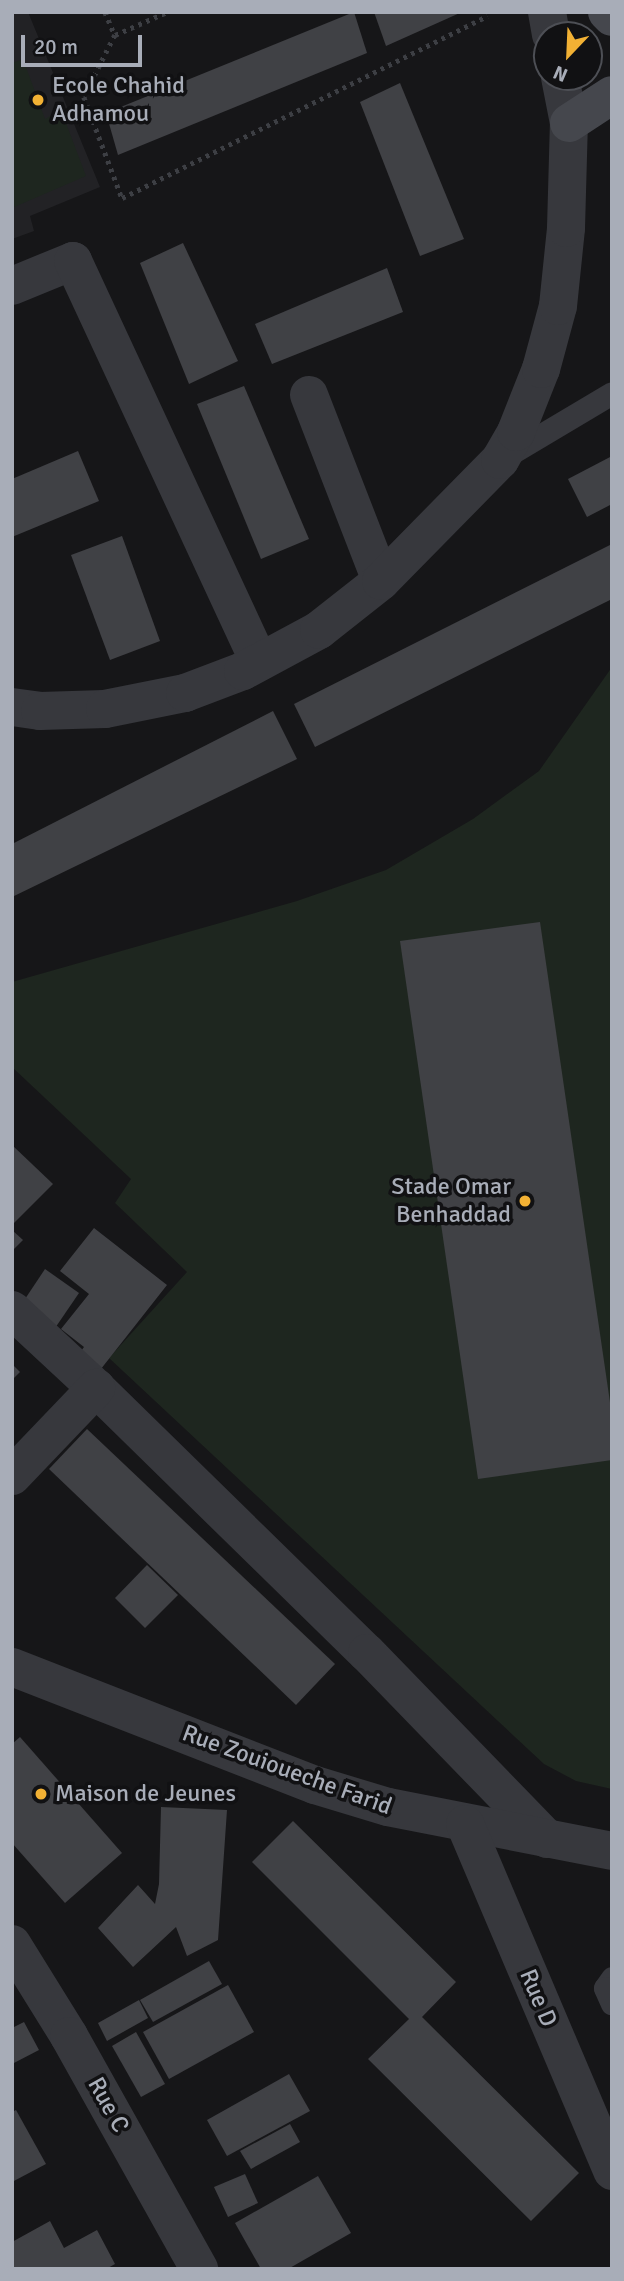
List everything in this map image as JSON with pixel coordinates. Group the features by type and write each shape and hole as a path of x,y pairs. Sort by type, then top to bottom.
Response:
{"main road":[{"path":"607,12 612,17"},
{"path":"569,122 612,95"}],"street":[{"path":"12,707 40,711 105,709 185,693 259,662 319,631 381,581 500,460 516,432 541,369 558,306 566,228 569,122 563,91"},
{"path":"12,286 73,261 259,662"},
{"path":"309,395 381,581"},
{"path":"12,1310 96,1388 367,1653 547,1839"},
{"path":"12,1476 96,1388"},
{"name":"Rue Zouioueche Farid","path":"12,1667 316,1784 388,1807 612,1851"},
{"name":"Rue D","path":"465,1824 612,2171"},
{"name":"Rue C","path":"12,1944 69,2036 199,2269"}],"lane":[{"path":"500,460 612,393"},
{"path":"612,1978 605,1988 612,2004"}],"path":[{"path":"105,12 115,35"},
{"path":"167,12 115,35 84,97 122,198 487,16"}],"shaded area":[{"name":"Ecole Chahid Adhamou","path":"12,12 28,12 100,187 30,216 34,231 12,239"},
{"path":"23,59 45,119 61,110 86,176 12,208 12,63"},
{"path":"612,667 612,1789 576,1781 544,1764 109,1358 187,1272 115,1203 131,1179 12,1067 12,982 297,901 386,870 473,819 539,771"}],"building":[{"path":"354,12 367,53 118,155 106,113"},
{"path":"374,12 462,12 386,46"},
{"path":"400,83 464,239 420,256 360,102"},
{"path":"183,243 238,361 189,384 140,263"},
{"path":"387,268 403,312 272,364 255,324"},
{"path":"244,386 309,539 261,559 197,404"},
{"path":"78,451 99,501 12,537 12,479"},
{"path":"612,456 612,504 587,517 568,479"},
{"path":"122,536 160,641 110,660 71,555"},
{"path":"610,545 612,599 315,747 294,704"},
{"path":"273,711 297,759 12,897 12,844"},
{"name":"Stade Omar Benhaddad","path":"540,922 612,1416 612,1460 478,1479 400,941"},
{"path":"12,1145 53,1184 12,1225"},
{"path":"94,1228 167,1285 97,1374 76,1358 84,1347 61,1329 89,1294 60,1271"},
{"path":"12,1230 23,1240 12,1251"},
{"path":"45,1269 79,1293 51,1334 17,1311"},
{"path":"12,1364 20,1372 12,1380"},
{"path":"87,1429 335,1664 296,1705 49,1469"},
{"path":"147,1565 178,1595 145,1628 115,1598"},
{"name":"Maison de Jeunes","path":"20,1737 122,1853 65,1903 12,1843 12,1744"},
{"path":"161,1807 227,1810 218,1940 187,1956 176,1927 133,1967 98,1928 138,1885 155,1904 159,1884"},
{"path":"293,1821 456,1982 422,2017 579,2173 531,2221 368,2059 409,2019 252,1862"},
{"path":"209,1961 222,1984 153,2022 140,2000"},
{"path":"228,1985 254,2032 169,2079 143,2032"},
{"path":"139,2000 148,2018 107,2041 98,2023"},
{"path":"24,2022 39,2050 12,2064 12,2028"},
{"path":"136,2032 165,2084 141,2097 112,2046"},
{"path":"289,2074 310,2111 227,2156 207,2120"},
{"path":"16,2110 46,2164 12,2182 12,2112"},
{"path":"290,2124 300,2142 251,2169 240,2151"},
{"path":"245,2174 258,2203 228,2217 214,2187"},
{"path":"318,2176 351,2233 288,2269 261,2269 235,2223"},
{"path":"50,2221 64,2248 97,2230 115,2264 106,2269 12,2269 12,2242"}],"place":[{"name":"Ecole Chahid Adhamou","path":"38,100"},
{"name":"Stade Omar Benhaddad","path":"525,1201"},
{"name":"Maison de Jeunes","path":"41,1794"}]}
